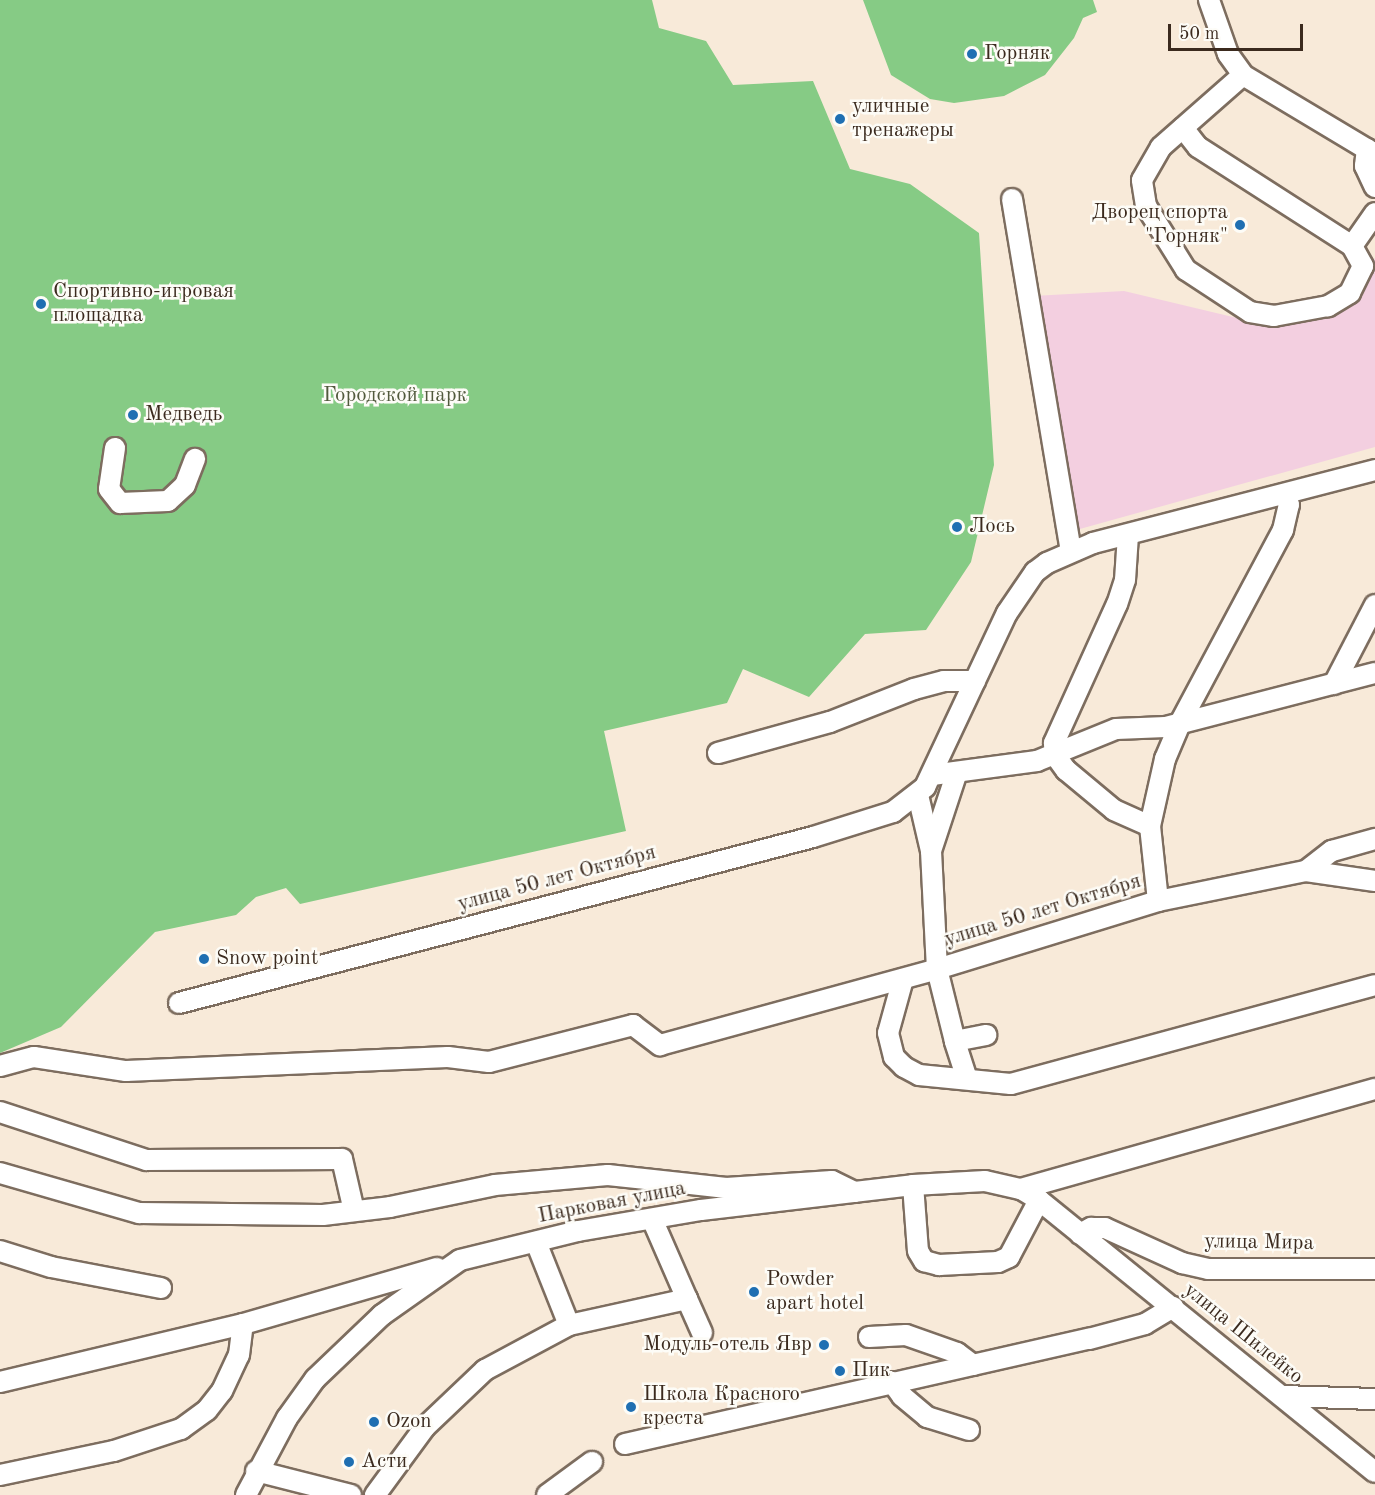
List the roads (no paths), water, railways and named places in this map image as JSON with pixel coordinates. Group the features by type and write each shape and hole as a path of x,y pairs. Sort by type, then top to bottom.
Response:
{"street":[{"path":"1209,0 1228,54 1243,75 1371,152 1365,166 1375,187"},
{"path":"1184,128 1198,147 1352,246 1363,266 1350,293 1328,306 1274,315 1250,312 1186,270 1151,215 1141,188 1161,147 1243,75"},
{"path":"1012,199 1071,550"},
{"path":"1352,246 1375,213"},
{"path":"115,447 109,489 120,503 168,501 185,485 195,459"},
{"name":"улица 50 лет Октября","path":"179,1003 813,837 893,812 918,795 932,775 975,681 1024,586 1035,572 1071,550 1375,470"},
{"path":"1158,901 1150,826 1165,759 1180,723 1283,530 1289,505 1286,494"},
{"path":"1128,535 1125,580 1057,728 1056,756 1066,770 1114,810 1150,826"},
{"path":"1334,684 1375,605"},
{"path":"932,775 1056,756 1116,729 1154,729 1375,673"},
{"path":"718,753 830,722 914,689 944,681 975,681"},
{"path":"931,851 957,772"},
{"path":"918,795 931,851 937,969 967,1079"},
{"path":"1306,871 1332,851 1375,839"},
{"name":"улица 50 лет Октября","path":"0,1066 34,1058 126,1071 448,1057 489,1062 633,1025 660,1045 903,979 1158,901 1306,871 1375,881"},
{"path":"903,979 888,1033 894,1057 919,1075 1024,1083 1375,985"},
{"path":"955,1041 986,1035"},
{"path":"1021,1189 1375,1089"},
{"path":"0,1112 146,1160 342,1159 354,1211"},
{"path":"0,1173 139,1213 323,1215 495,1185 608,1176 726,1188 832,1181 855,1192"},
{"name":"Парковая улица","path":"246,1495 256,1471 315,1379 382,1315 459,1260 652,1219 913,1185 985,1181 1021,1189 1039,1200 1080,1234"},
{"path":"913,1185 918,1251 924,1261 939,1265 998,1262 1009,1257 1039,1200"},
{"path":"652,1219 702,1333"},
{"name":"улица Мира","path":"1080,1234 1091,1228 1105,1228 1182,1263 1208,1269 1375,1269"},
{"name":"улица Шилейко","path":"1080,1234 1375,1472"},
{"path":"536,1242 569,1325"},
{"path":"0,1251 73,1272 161,1288"},
{"path":"0,1382 243,1324 459,1260"},
{"path":"375,1495 425,1426 485,1371 569,1325 687,1299"},
{"path":"625,1444 1131,1328 1173,1307"},
{"path":"0,1475 114,1451 181,1428 207,1410 222,1391 239,1354 243,1324"},
{"path":"869,1337 906,1335 957,1353 973,1365"},
{"path":"892,1382 902,1396 927,1417 969,1430"},
{"path":"1283,1396 1375,1399"},
{"path":"547,1495 592,1462"},
{"path":"256,1471 351,1495"}],"place":[{"name":"Горняк","path":"972,54"},
{"name":"уличные тренажеры","path":"840,119"},
{"name":"Дворец спорта \"Горняк\"","path":"1240,225"},
{"name":"Спортивно-игровая площадка","path":"41,304"},
{"name":"Медведь","path":"133,415"},
{"name":"Лось","path":"957,527"},
{"name":"Snow point","path":"204,959"},
{"name":"Powder apart hotel","path":"754,1292"},
{"name":"Модуль-отель Явр","path":"824,1345"},
{"name":"Пик","path":"840,1371"},
{"name":"Школа Красного креста","path":"631,1407"},
{"name":"Ozon","path":"374,1422"},
{"name":"Асти","path":"349,1462"}],"park label":[{"name":"Городской парк","path":"395,396"}]}
